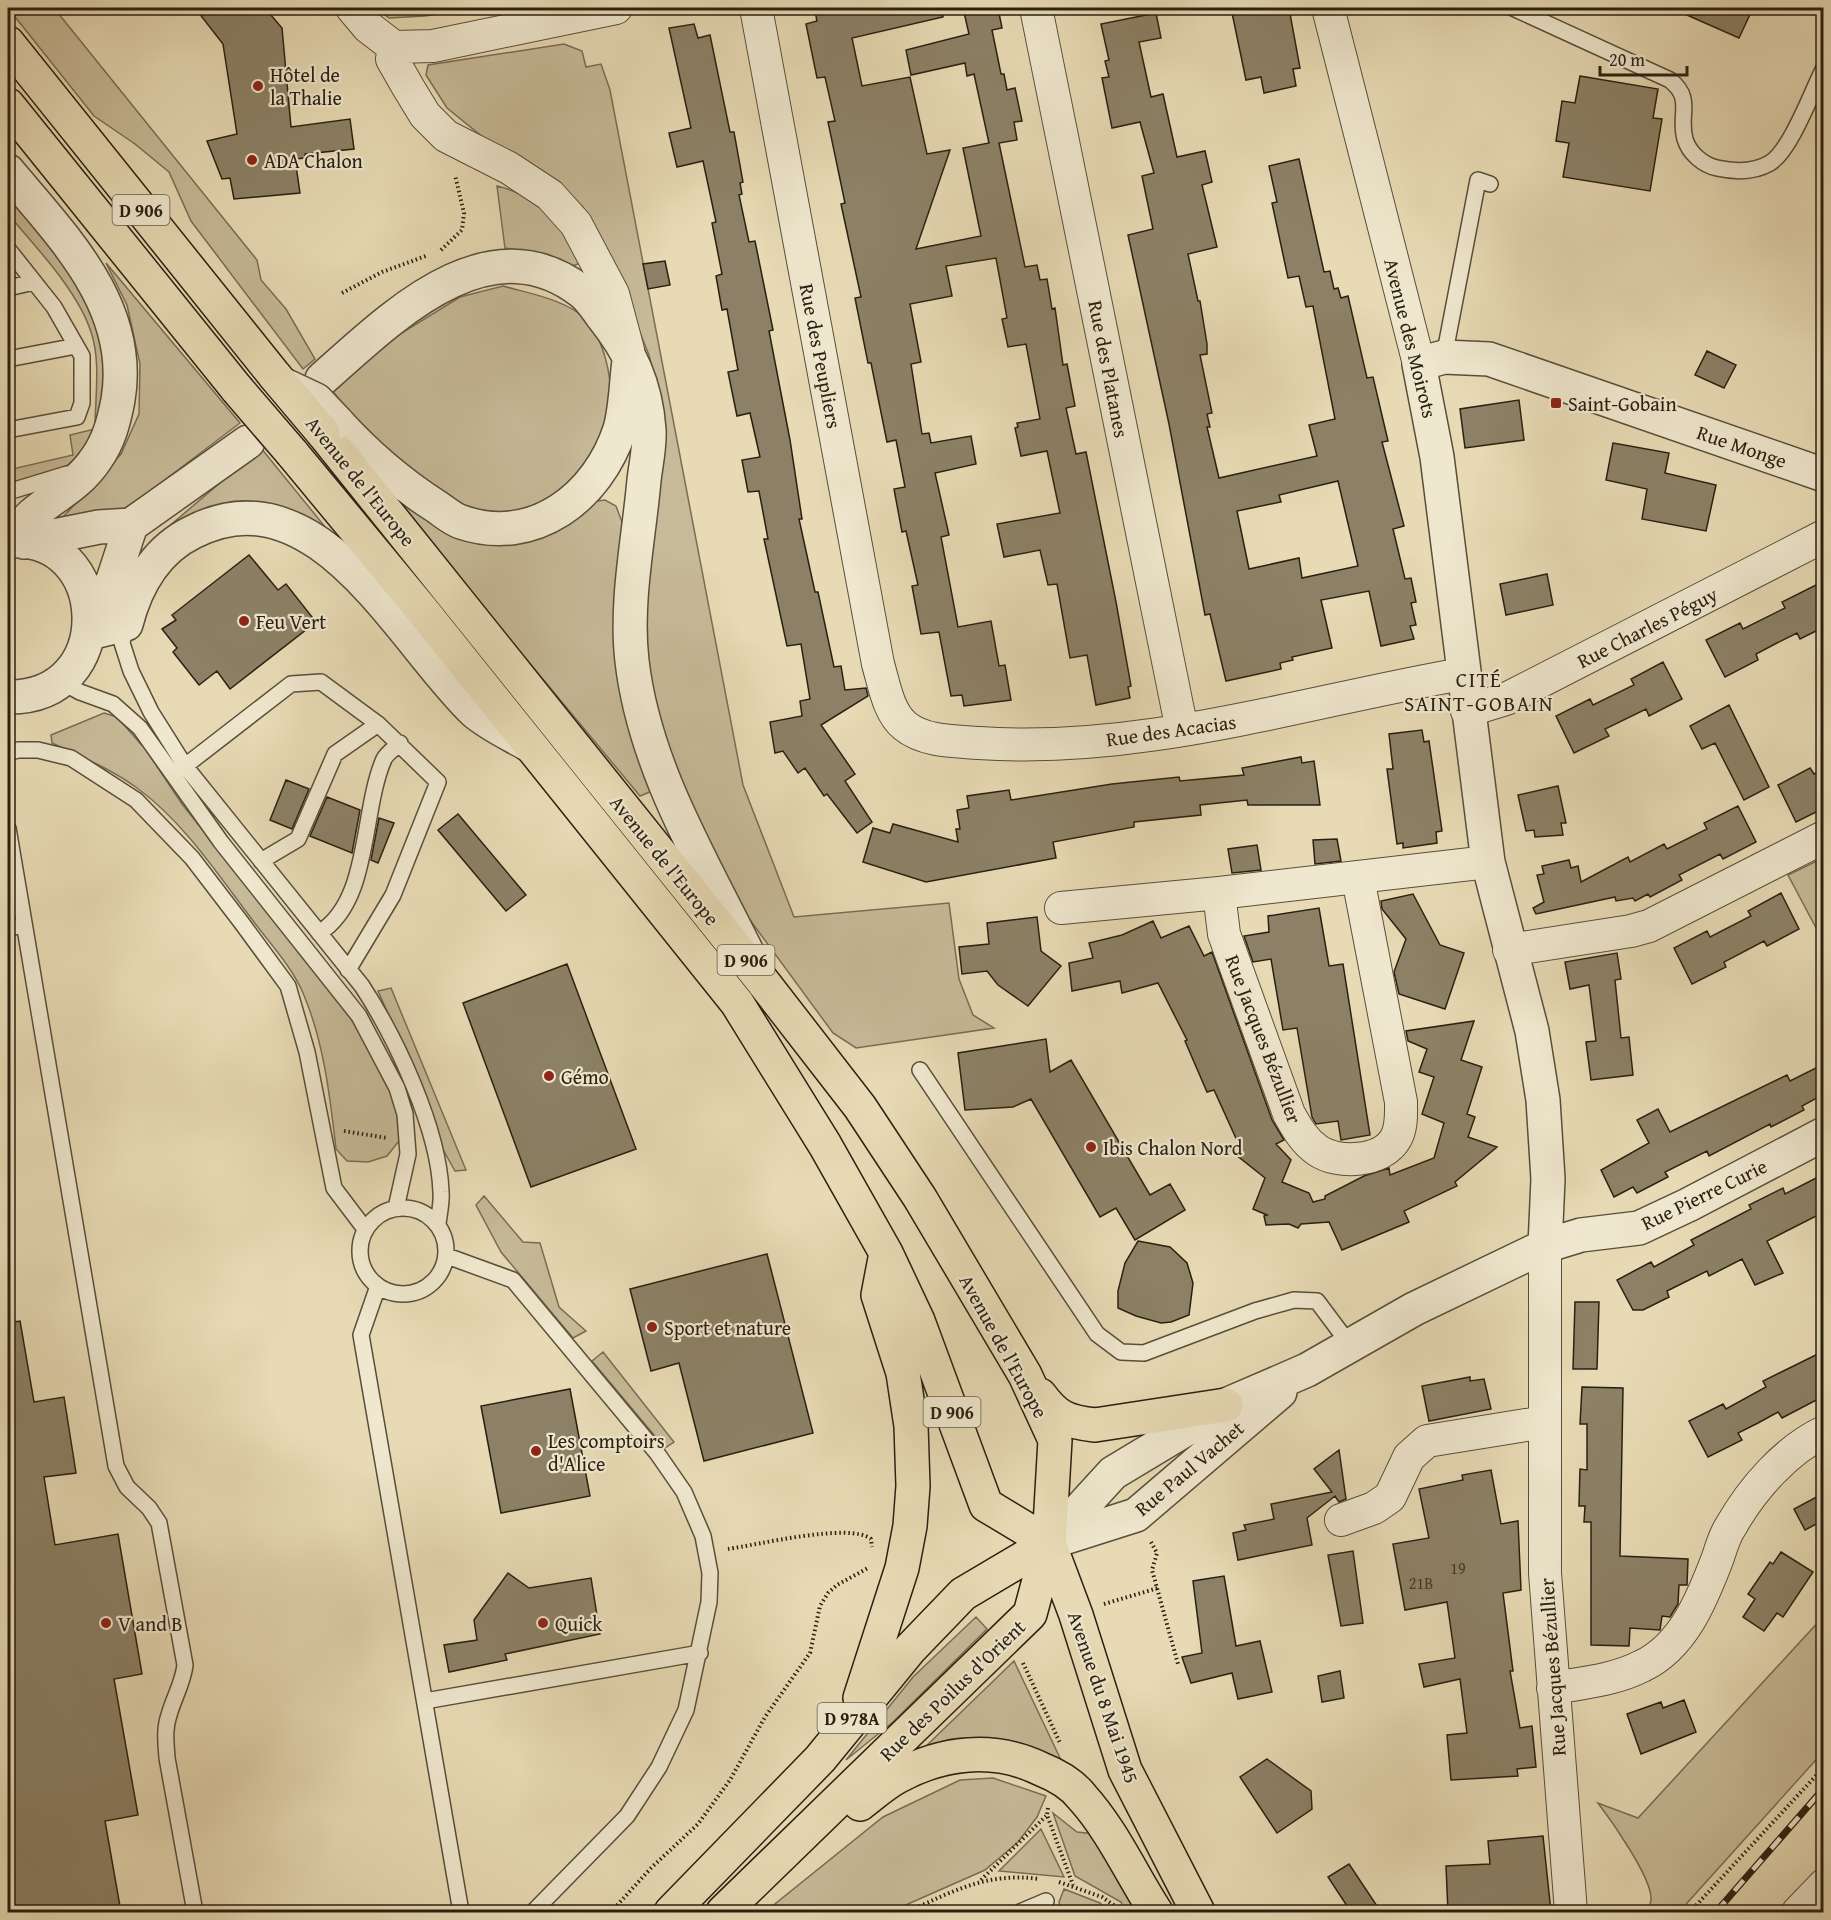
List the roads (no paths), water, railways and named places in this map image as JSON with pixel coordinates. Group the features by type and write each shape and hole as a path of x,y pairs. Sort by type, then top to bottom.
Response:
{"main road":[{"name":"Avenue de l'Europe","path":"8,43 279,380 330,427 860,1107 920,1198 1025,1375 1055,1440 1049,1543 986,1505 918,1321 886,1253 825,1145 737,1003 533,747 237,389 8,105"},
{"path":"854,1716 902,1568 910,1526 913,1486 911,1426 903,1373 878,1295 886,1253"},
{"path":"1025,1375 1053,1413 1076,1423 1095,1425 1226,1405"},
{"name":"D 978A","path":"671,1912 820,1759 910,1649 963,1594 1049,1543"},
{"name":"Rue des Poilus d'Orient","path":"723,1912 1030,1614 1049,1543"},
{"name":"Avenue du 8 Mai 1945","path":"1049,1543 1076,1615 1125,1770 1198,1912"},
{"path":"779,1859 826,1829 897,1777 942,1758 977,1754 1011,1757 1058,1776 1082,1796 1155,1912"}],"street":[{"path":"352,8 368,27 394,47 433,46 616,8"},
{"name":"Rue des Peupliers","path":"756,8 878,664 890,703"},
{"name":"Rue des Platanes","path":"1036,8 1182,730"},
{"name":"Avenue des Moirots","path":"1328,8 1431,361 1437,457 1462,674"},
{"path":"394,47 392,59 425,114 447,136 509,168 550,195 576,224 614,294 629,353 646,401 649,433 632,600 632,660 644,719 660,775 760,978"},
{"path":"8,171 77,254 96,284 111,317 117,343 119,390 108,439 96,459 74,486 30,516 15,541"},
{"path":"322,379 381,327 422,296 466,274 507,265 545,272 583,293 629,353 620,427 610,454 576,501 551,516 524,525 494,528 460,522 404,485 330,427"},
{"name":"Rue Monge","path":"1431,361 1489,359 1515,366 1824,475"},
{"path":"15,541 99,527 131,525 248,442"},
{"path":"90,628 126,624 132,602 145,576 161,555 181,538 224,520 249,519 273,522 297,531 329,549 356,572 477,713 533,747"},
{"path":"8,697 41,692 60,681 74,668 84,651 90,628 113,580 131,525"},
{"name":"Rue Charles Péguy","path":"1467,711 1506,699 1824,536"},
{"path":"15,541 42,547 59,556 72,569 83,585 89,603 90,628"},
{"name":"Rue des Acacias","path":"890,703 904,725 923,736 951,741 1011,745 1057,744 1222,725 1462,674"},
{"name":"Rue Jacques Bézullier","path":"1462,674 1488,862 1509,950 1532,1031 1543,1100 1548,1179 1545,1246 1545,1573 1571,1912"},
{"path":"1509,950 1649,926 1824,837"},
{"path":"1061,908 1219,893 1488,862"},
{"name":"Rue Jacques Bézullier","path":"1219,893 1224,934 1289,1114 1305,1140 1317,1150 1327,1156 1362,1160 1389,1148 1396,1138 1401,1125 1401,1102 1358,878"},
{"name":"Rue Pierre Curie","path":"1545,1246 1581,1235 1639,1228 1824,1134"},
{"name":"Rue Paul Vachet","path":"1049,1543 1113,1473 1226,1405 1307,1370 1414,1309 1545,1246"},
{"name":"Rue Paul Vachet","path":"1049,1543 1136,1515 1307,1370"},
{"path":"1341,1520 1374,1508 1390,1497 1409,1457 1427,1442 1545,1422"},
{"path":"1553,1688 1618,1676 1644,1666 1663,1652 1685,1629 1730,1527 1752,1494 1808,1440 1824,1432"},
{"path":"1798,1912 1824,1885"}],"lane":[{"path":"1513,8 1670,80 1681,89 1684,103 1684,137 1692,153 1711,166 1735,172 1758,169 1773,162 1786,143 1824,68"},
{"path":"1431,361 1478,180 1490,184"},
{"path":"8,249 54,307 82,356 82,403 78,417 8,430"},
{"path":"8,288 34,282"},
{"path":"8,359 76,346"},
{"path":"8,492 60,478 96,459"},
{"path":"126,624 122,643 131,671 151,712 185,766 378,1010 409,1076 433,1140 441,1192 438,1224"},
{"path":"60,681 80,692 112,704 140,728 207,824 359,1016 397,1088 407,1123 408,1154 396,1208"},
{"path":"185,766 291,684 321,682 378,724 438,782 393,895 348,970"},
{"path":"261,861 298,838 335,754 378,724"},
{"path":"319,933 333,925 345,905 357,871 384,757 400,743"},
{"path":"8,753 18,750 38,750 71,758 136,800 192,858 288,986 307,1053 334,1188 365,1229"},
{"path":"8,828 116,1466 127,1487 149,1508 159,1523 165,1548 185,1665 184,1679 168,1716 165,1733 167,1758 195,1912"},
{"path":"8,928 24,925"},
{"path":"920,1071 1097,1334 1121,1352 1144,1353 1255,1311 1294,1299 1317,1301 1350,1345"},
{"path":"396,1208 419,1211 438,1224 445,1237 447,1256 436,1280 424,1289 410,1294 391,1293 378,1286 364,1270 360,1255 365,1229 375,1217 396,1208"},
{"path":"447,1256 513,1280 657,1453 684,1492 703,1536 710,1573 709,1602 700,1653 686,1710 659,1767 639,1800 532,1912"},
{"path":"378,1286 361,1335 461,1912"},
{"path":"425,1701 700,1653"},
{"path":"1020,1912 1046,1902"}],"railway":[{"path":"1716,1912 1824,1788"}],"place":[{"name":"Hôtel de la Thalie","path":"258,86"},
{"name":"ADA Chalon","path":"252,160"},
{"name":"Saint-Gobain","path":"1556,403"},
{"name":"Feu Vert","path":"244,621"},
{"name":"Gémo","path":"549,1076"},
{"name":"Ibis Chalon Nord","path":"1091,1147"},
{"name":"Sport et nature","path":"652,1327"},
{"name":"Les comptoirs d'Alice","path":"536,1451"},
{"name":"V and B","path":"106,1623"},
{"name":"Quick","path":"543,1623"}],"district":[{"name":"CITÉ SAINT-GOBAIN","path":"1479,691"}]}
